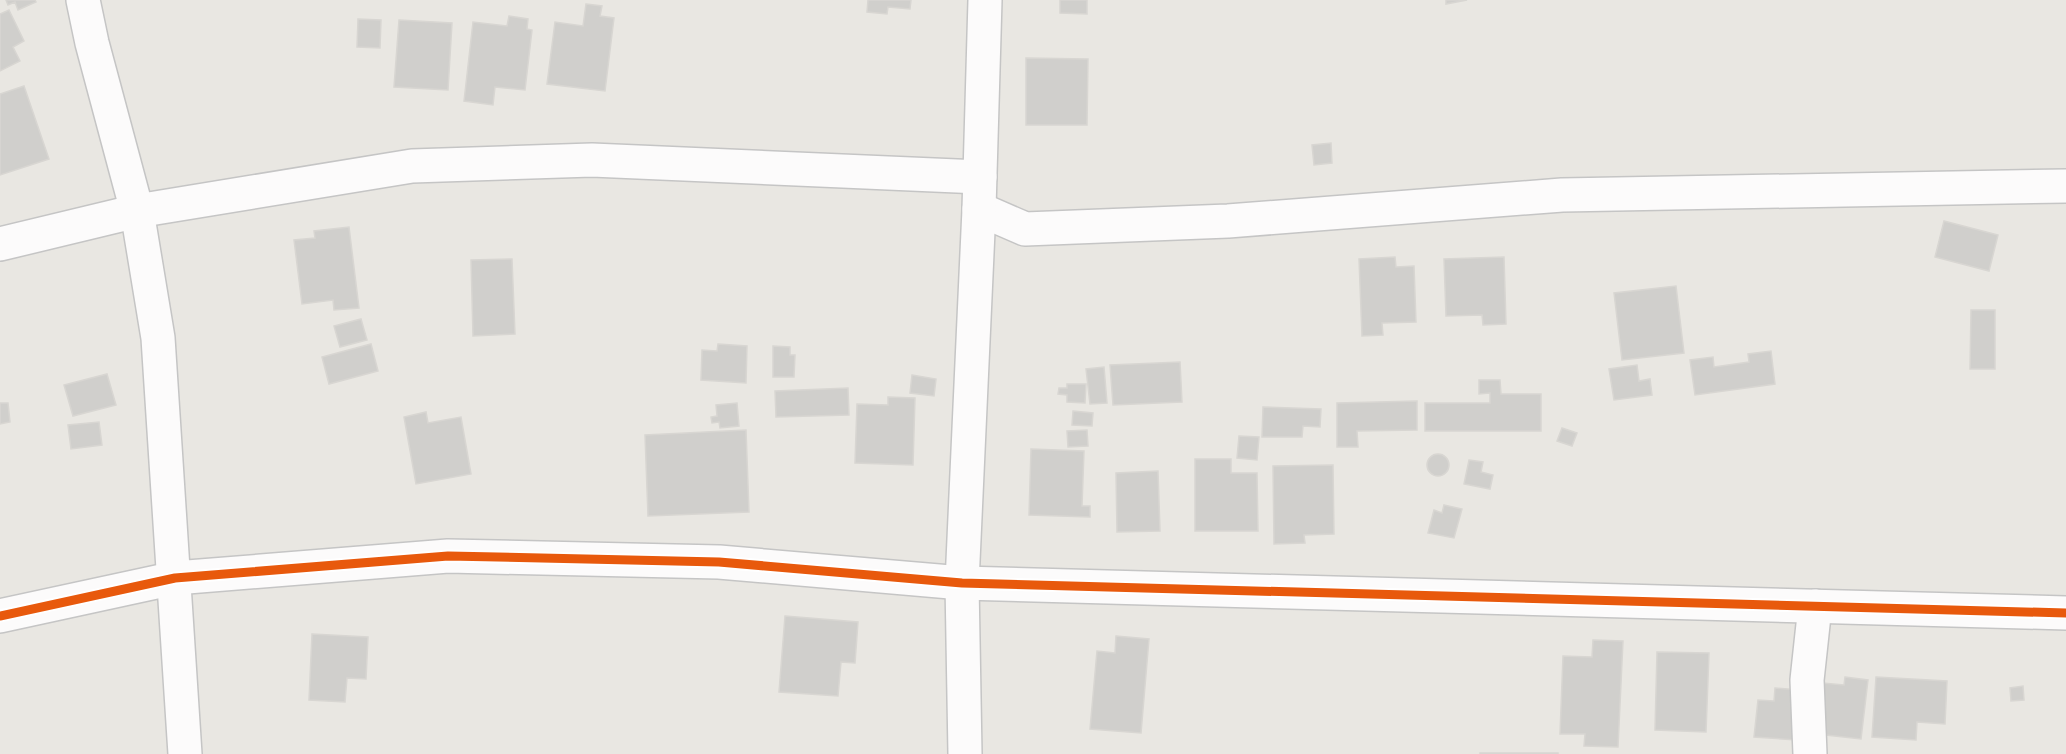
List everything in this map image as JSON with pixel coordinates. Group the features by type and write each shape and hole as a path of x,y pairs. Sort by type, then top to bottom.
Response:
{"street":[{"path":"82,0 136,211 158,338 185,754"},
{"path":"965,754 962,583 979,209 985,0"},
{"path":"0,244 136,211 412,166 592,160 980,177"},
{"path":"979,209 1024,229 1228,221 1562,195 2066,186"},
{"path":"976,264 1024,229"},
{"path":"0,616 175,578 448,556 719,562 962,583 2066,613"},
{"path":"1810,754 1807,680 1815,606"}],"building":[{"path":"6,0 35,0 36,2 18,10 15,2 8,5"},
{"path":"868,0 911,0 910,9 888,7 887,14 867,12"},
{"path":"1060,0 1087,0 1087,14 1060,13"},
{"path":"1446,0 1467,0 1446,4"},
{"path":"586,4 602,6 600,16 614,18 605,91 547,84 555,22 583,26"},
{"path":"9,10 24,41 13,47 20,61 0,71 0,14"},
{"path":"509,16 528,19 527,29 532,30 525,90 495,87 493,105 464,101 473,22 507,26"},
{"path":"358,19 381,20 380,48 357,47"},
{"path":"399,20 452,23 448,90 394,87"},
{"path":"1026,58 1088,59 1087,125 1026,125"},
{"path":"24,86 49,159 0,175 0,94"},
{"path":"1331,143 1332,163 1314,165 1312,145"},
{"path":"1944,221 1998,235 1989,271 1935,257"},
{"path":"349,227 359,308 334,310 333,300 302,304 294,240 315,238 314,231"},
{"path":"1395,257 1396,267 1414,266 1416,322 1382,323 1383,335 1362,336 1359,259"},
{"path":"1504,257 1506,324 1483,325 1482,315 1446,316 1444,259"},
{"path":"512,259 515,334 473,336 471,260"},
{"path":"1676,286 1684,353 1622,360 1614,293"},
{"path":"1971,310 1995,310 1995,369 1970,369"},
{"path":"361,319 367,340 340,347 334,326"},
{"path":"371,344 378,371 329,384 322,357"},
{"path":"718,344 747,346 746,383 701,380 702,350 717,351"},
{"path":"773,346 790,347 790,355 795,355 794,377 773,377"},
{"path":"1771,351 1775,384 1695,395 1690,360 1713,357 1714,367 1749,362 1748,354"},
{"path":"1180,362 1182,402 1113,405 1110,365"},
{"path":"1637,365 1639,381 1650,379 1652,395 1614,400 1609,369"},
{"path":"1104,367 1107,403 1090,404 1086,369"},
{"path":"107,374 116,405 73,416 64,385"},
{"path":"912,375 936,379 934,396 910,393"},
{"path":"1479,380 1500,380 1501,394 1541,394 1541,431 1425,431 1425,403 1490,403 1490,393 1479,394"},
{"path":"1067,384 1086,384 1085,403 1067,402 1067,395 1058,394 1059,388 1067,388"},
{"path":"848,388 849,415 776,417 775,391"},
{"path":"888,397 915,398 913,465 855,463 857,404 888,405"},
{"path":"1417,401 1417,430 1357,431 1358,447 1337,447 1337,403"},
{"path":"0,403 8,403 10,422 0,424"},
{"path":"737,403 739,426 720,428 719,422 712,423 711,417 717,416 716,405"},
{"path":"1263,407 1321,409 1320,427 1303,426 1302,437 1262,437"},
{"path":"1073,411 1093,413 1092,426 1072,425"},
{"path":"426,412 428,423 461,417 471,474 416,484 404,417"},
{"path":"99,422 102,445 71,449 68,425"},
{"path":"1562,428 1577,433 1572,446 1557,441"},
{"path":"746,430 749,512 648,516 645,435"},
{"path":"1087,430 1088,446 1068,447 1067,431"},
{"path":"1239,436 1259,437 1257,460 1237,458"},
{"path":"1031,449 1084,451 1082,506 1090,506 1090,517 1029,515"},
{"path":"1434,454 1442,454 1449,461 1449,469 1442,476 1434,476 1427,469 1427,461"},
{"path":"1195,459 1231,459 1231,473 1257,473 1258,531 1195,531"},
{"path":"1469,460 1483,462 1481,472 1493,475 1490,489 1464,484"},
{"path":"1333,465 1334,534 1304,535 1305,543 1274,544 1273,466"},
{"path":"1158,471 1160,531 1117,532 1116,473"},
{"path":"1444,505 1462,509 1454,538 1428,533 1434,510 1442,513"},
{"path":"785,616 858,622 855,663 841,662 838,696 779,692"},
{"path":"312,634 368,637 366,679 347,678 345,702 309,700"},
{"path":"1116,636 1149,639 1141,733 1090,729 1097,651 1115,653"},
{"path":"1593,640 1623,641 1618,747 1584,746 1585,734 1560,734 1563,656 1592,657"},
{"path":"1657,652 1709,653 1706,732 1655,730"},
{"path":"1845,677 1868,680 1861,739 1817,734 1823,683 1844,685"},
{"path":"1876,677 1947,681 1945,724 1917,722 1916,740 1872,737"},
{"path":"2023,686 2024,700 2011,701 2010,688"},
{"path":"1775,688 1800,690 1796,740 1754,737 1758,700 1774,701"},
{"path":"1558,753 1558,754 1480,754"}],"cycle path":[{"path":"0,616 175,578 448,556 719,562 962,583 2066,613"}]}
